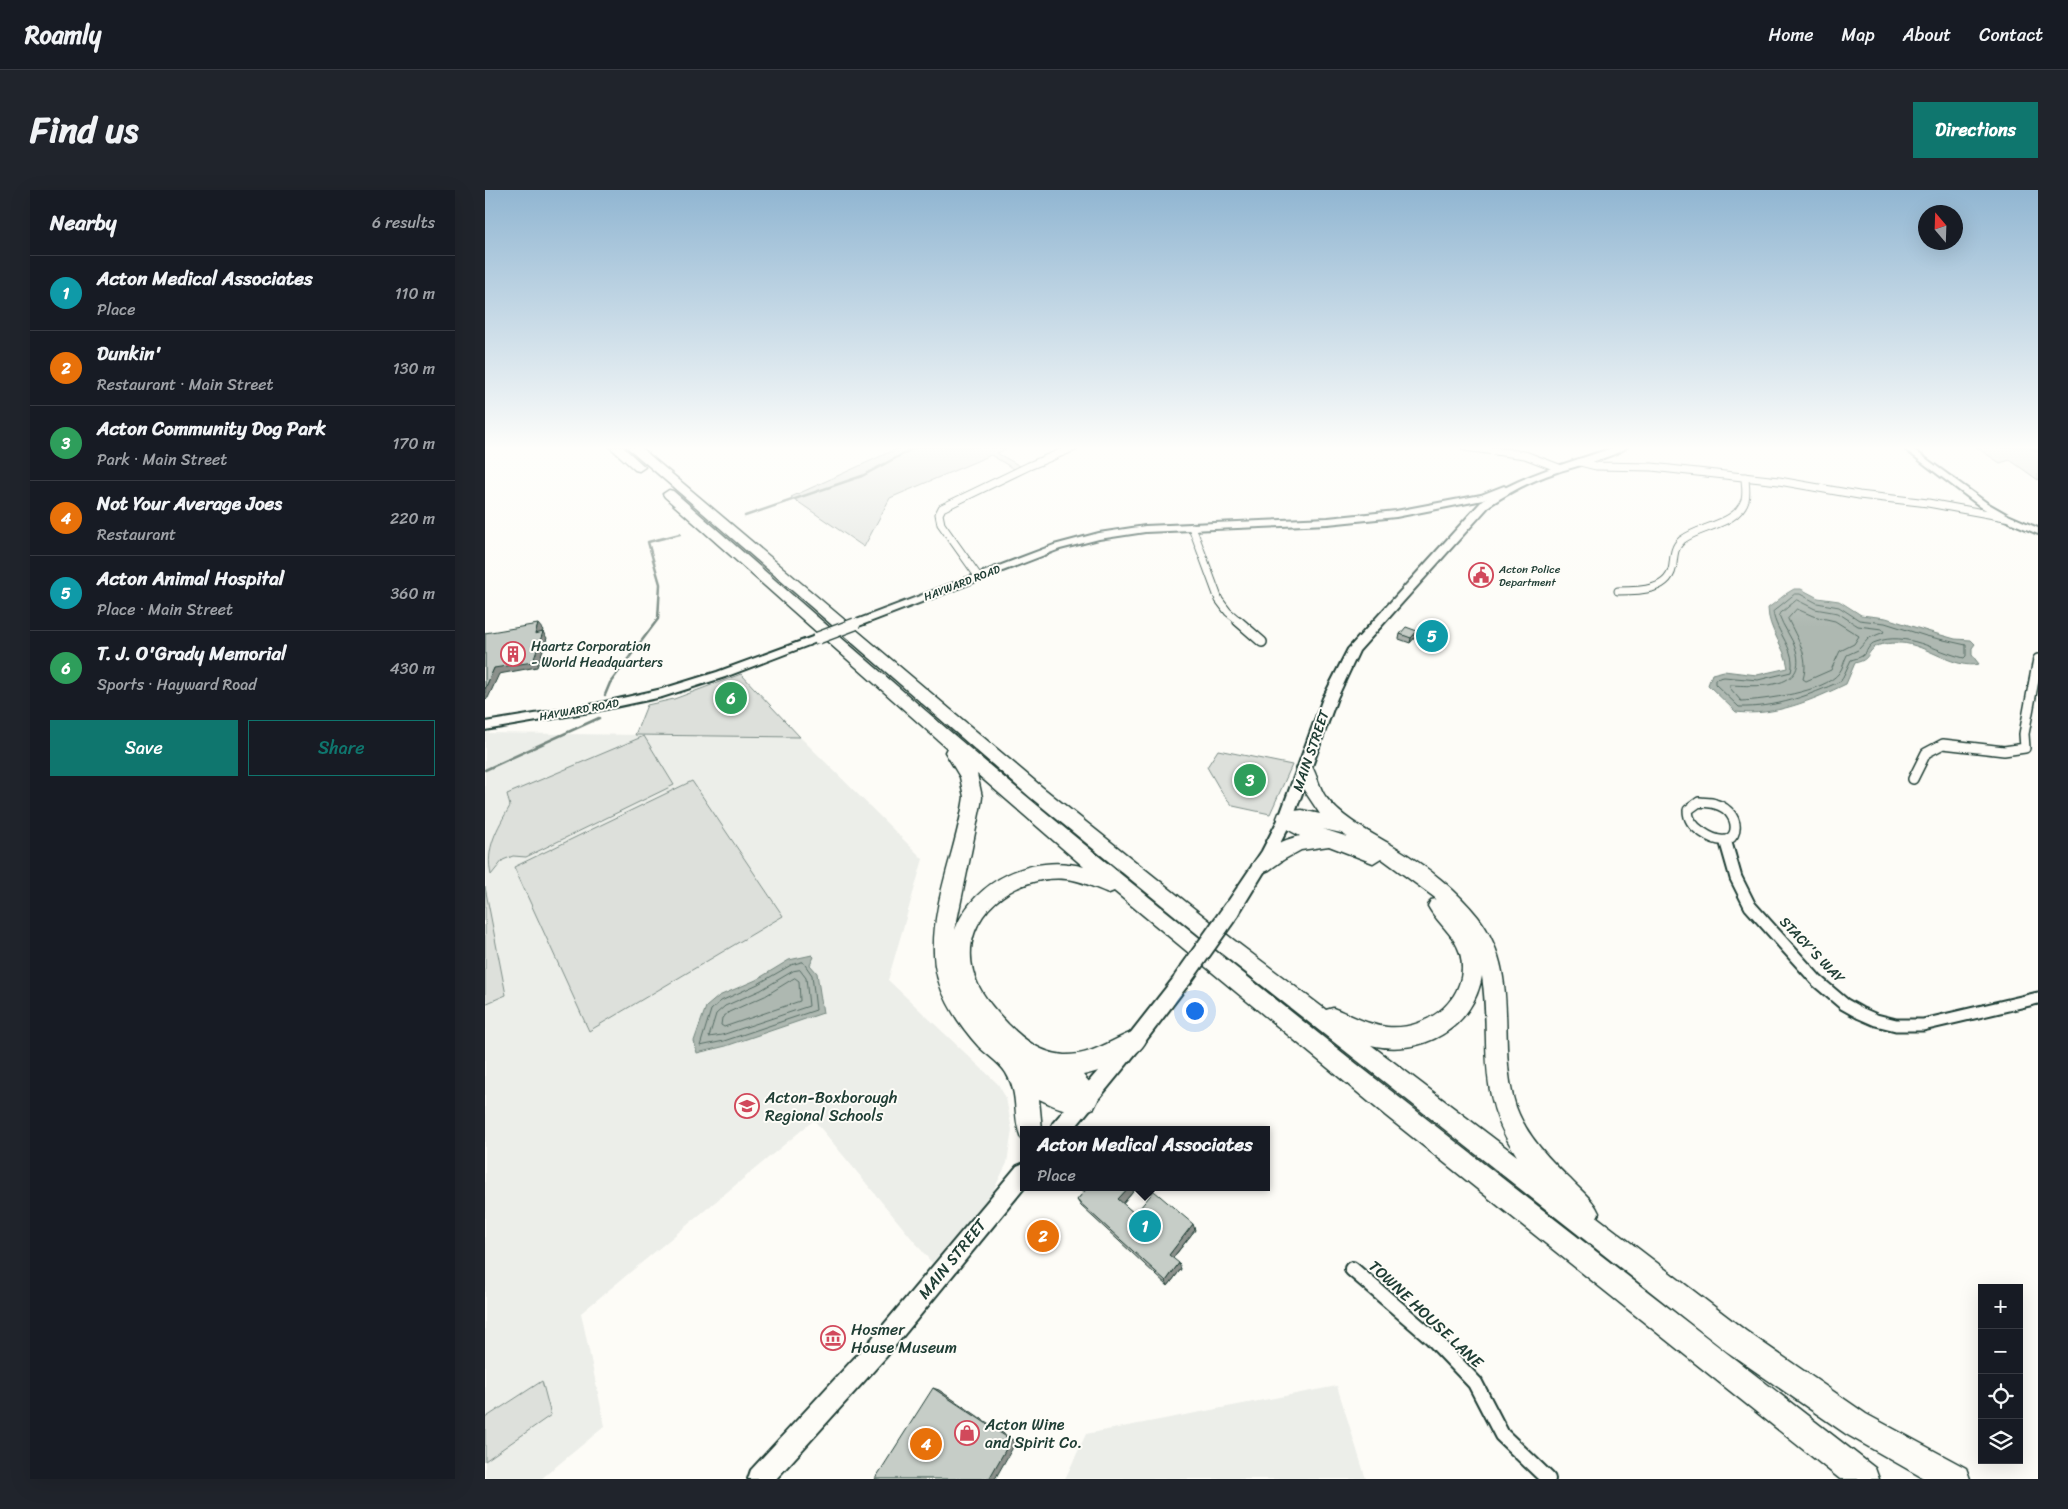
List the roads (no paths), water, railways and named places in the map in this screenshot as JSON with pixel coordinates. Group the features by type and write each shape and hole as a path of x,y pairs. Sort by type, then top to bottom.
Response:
{"highway":[{"path":"685,507 1016,798 1150,909 1567,1244 1864,1479"},
{"path":"704,507 1036,792 1287,993 1635,1264 1736,1341 1825,1404 1891,1444 1955,1479"},
{"path":"941,732 967,772 973,793 971,812 945,922 943,948 945,967 954,993 969,1019 984,1038 1019,1073 1029,1100 1030,1126"},
{"path":"1305,770 1311,790 1320,805 1339,821 1403,862 1436,887 1457,907 1477,931 1489,955 1494,974 1500,1083 1504,1104 1515,1132 1538,1164 1635,1264"},
{"path":"1286,818 1297,816 1323,821 1369,841"},
{"path":"1286,818 1297,828 1365,851 1420,889 1450,918 1463,936 1471,956 1472,972 1468,991 1458,1009 1441,1024 1419,1034 1397,1038 1377,1036 1358,1030 1287,993"},
{"path":"1262,865 1279,851 1299,842 1319,840 1341,842"},
{"path":"1007,1060 1035,1083 1059,1097 1071,1101 1086,1100 1077,1084 1012,1042 981,1009 967,984 960,961 960,944 965,928 976,909 991,894 1013,880 1037,872 1059,870 1087,874 1150,909"},
{"path":"1037,1059 1060,1065 1085,1064 1110,1056 1135,1041"}],"main road":[{"name":"MAIN STREET","path":"1064,1126 1135,1041 1182,980 1262,865 1286,818 1330,698 1354,648 1476,507"},
{"name":"MAIN STREET","path":"759,1479 867,1361 1020,1178"}],"street":[{"path":"945,507 939,514 941,524 978,576"},
{"name":"HAYWARD ROAD","path":"485,726 602,706 660,693 724,673 1057,547 1099,536 1145,529 1345,519 1396,514 1431,507"},
{"path":"1618,591 1643,590 1665,582 1672,572 1672,555 1680,540 1732,516 1739,507"},
{"path":"1954,507 2005,517"},
{"path":"1989,507 2005,517 2038,531"},
{"path":"1192,527 1216,596 1228,612 1262,642"},
{"path":"1913,779 1922,756 1927,749 1935,746 1943,744 2004,751 2025,748 2024,734 2038,659"},
{"path":"1699,802 1708,802 1728,810 1735,818 1737,828 1735,837 1726,843 1718,842 1701,832 1687,817 1688,810 1699,802"},
{"name":"STACY'S WAY","path":"1726,843 1736,878 1750,906 1817,981 1844,1004 1861,1013 1876,1020 1896,1025 1923,1025 2038,998"},
{"name":"TOWNE HOUSE LANE","path":"1352,1269 1432,1338 1475,1383 1502,1435 1549,1479"}],"water":[{"path":"1794,589 1801,589 1818,598 1839,601 1861,615 1886,618 1955,639 1971,640 1975,644 1972,648 1972,655 1979,664 1969,665 1960,663 1911,644 1884,644 1875,647 1866,658 1855,663 1846,684 1833,690 1779,710 1750,713 1736,712 1708,685 1712,674 1724,671 1757,675 1788,668 1784,652 1771,624 1768,608"},
{"path":"812,955 814,957 810,965 817,973 823,1013 726,1046 697,1053 694,1041 706,1007 719,996 756,980 789,960"}],"waterway":[{"path":"745,516 771,507"},
{"path":"605,695 610,683 658,619 660,584 648,542 680,534"},
{"path":"485,770 599,718"}],"place":[{"name":"Acton Police Department","path":"1481,575"},
{"name":"Acton Animal Hospital","path":"1432,636"},
{"name":"Haartz Corporation - World Headquarters","path":"513,654"},
{"name":"T. J. O'Grady Memorial","path":"731,698"},
{"name":"Acton Community Dog Park","path":"1250,780"},
{"name":"Acton-Boxborough Regional Schools","path":"747,1106"},
{"name":"Acton Medical Associates","path":"1145,1226"},
{"name":"Dunkin'","path":"1043,1236"},
{"name":"Hosmer House Museum","path":"833,1338"},
{"name":"Acton Wine and Spirit Co.","path":"967,1433"},
{"name":"Not Your Average Joes","path":"926,1444"}]}
